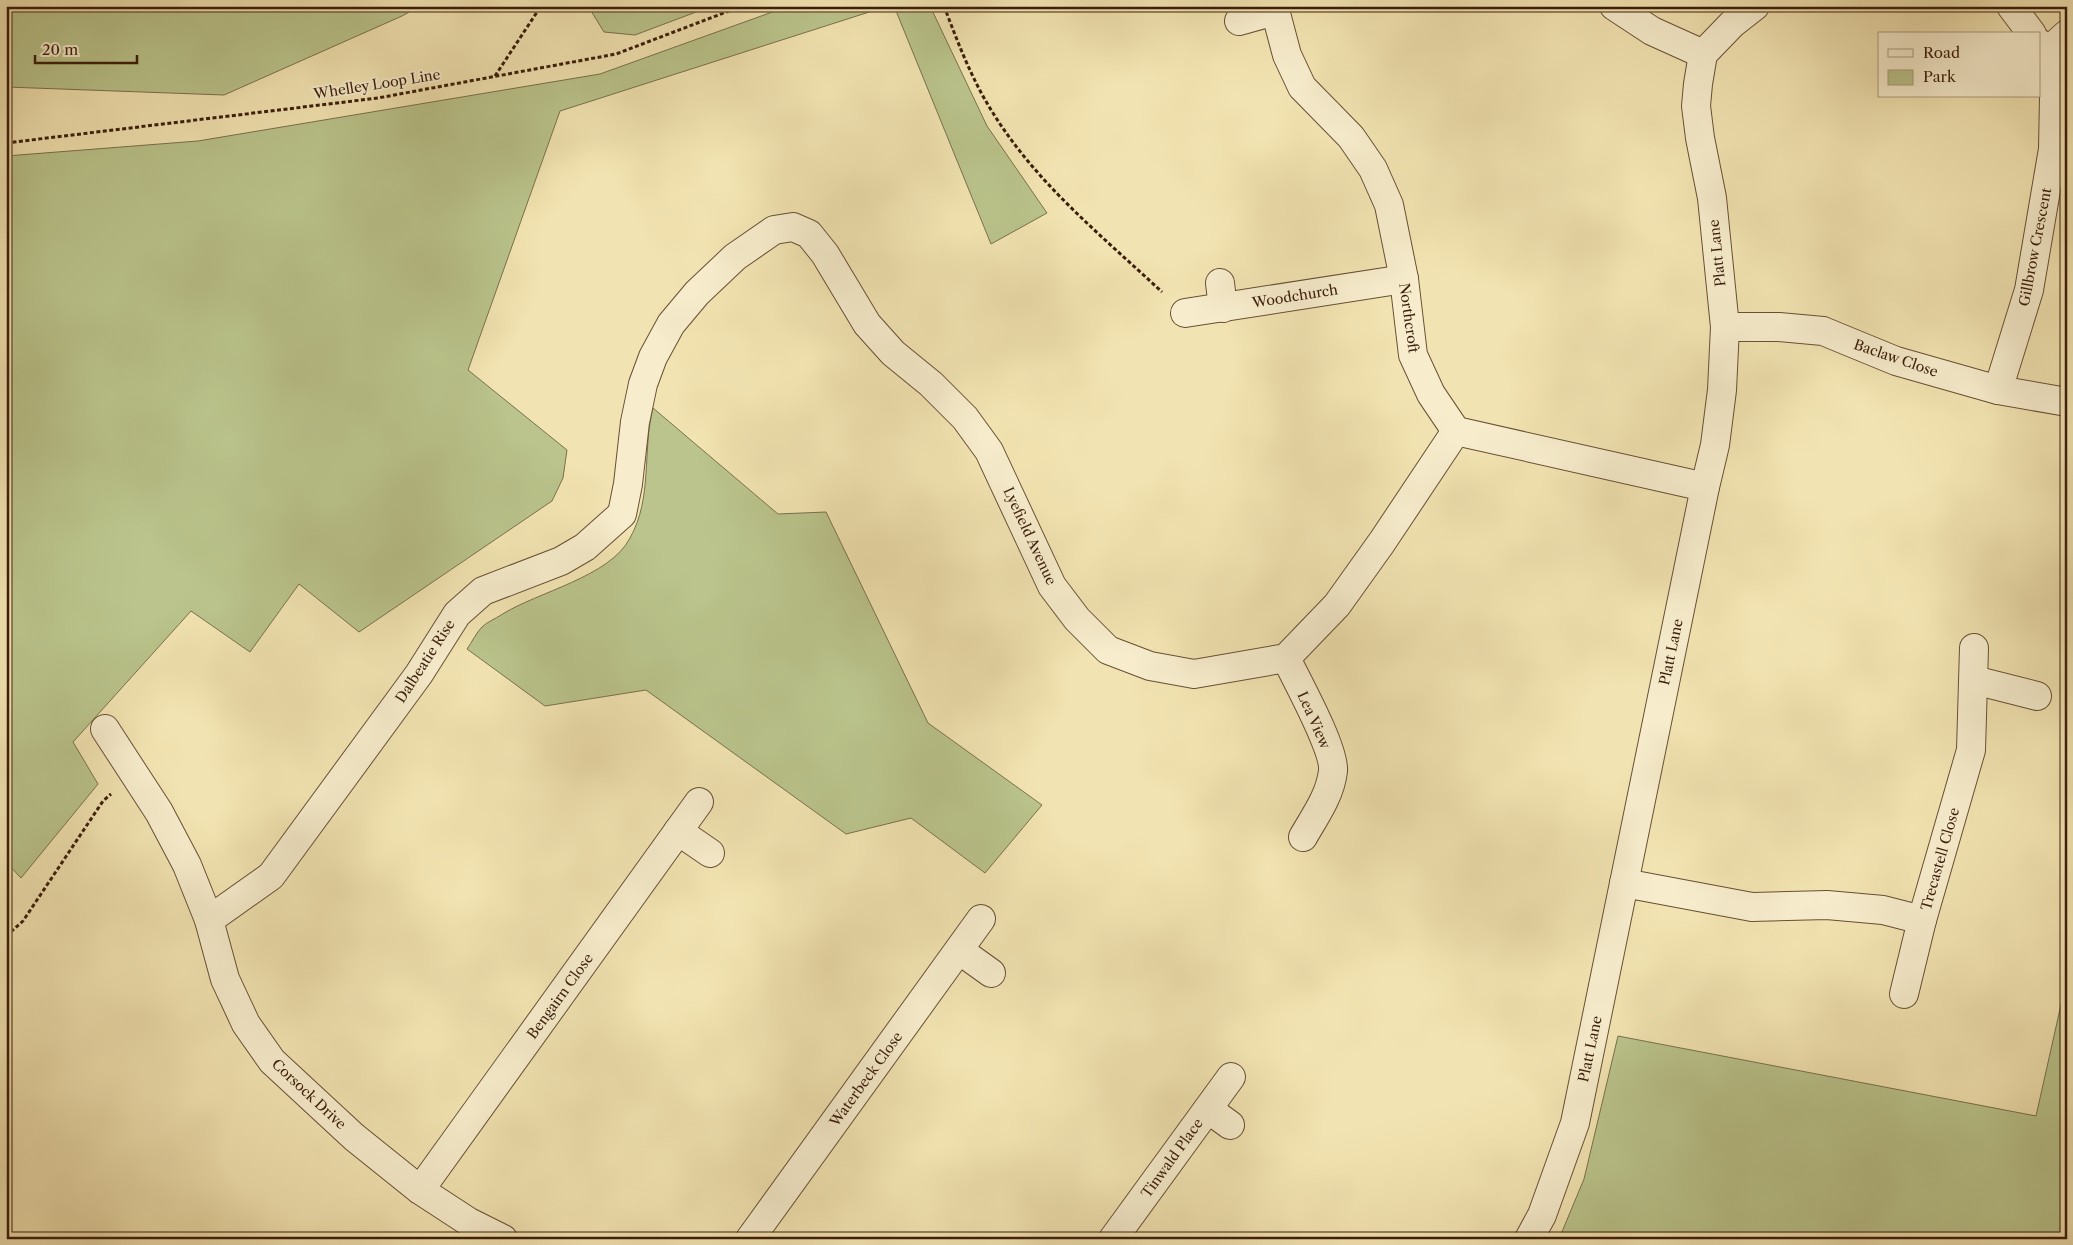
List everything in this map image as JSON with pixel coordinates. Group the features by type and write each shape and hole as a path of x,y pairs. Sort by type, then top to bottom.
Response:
{"street":[{"path":"1614,6 1652,31 1703,54 1732,24 1755,6"},
{"name":"Gillbrow Crescent","path":"2011,6 2031,32"},
{"path":"1239,21 1274,9"},
{"name":"Northcroft","path":"1274,9 1287,55 1302,87 1351,137 1373,169 1389,205 1404,279 1413,356 1431,394 1456,430"},
{"path":"2040,43 2067,34"},
{"name":"Gillbrow Crescent","path":"1998,390 2029,290 2053,149 2054,96 2040,47"},
{"name":"Platt Lane","path":"1529,1239 1542,1215 1575,1123 1715,444 1722,390 1725,327 1712,198 1700,138 1696,106 1703,54"},
{"name":"Lyefield Avenue","path":"793,227 810,234 825,254 867,324 893,353 931,384 965,418 990,452 1052,586 1077,620 1108,650 1150,666 1194,674 1286,658"},
{"name":"Dalbeatie Rise","path":"209,920 271,876 420,674 457,614 483,591 561,561 585,547 622,514 628,484 635,422 643,384 653,357 671,324 697,292 735,257 774,230 793,227"},
{"name":"Woodchurch","path":"1185,313 1221,295 1404,279"},
{"name":"Baclaw Close","path":"1725,327 1778,327 1823,331 1896,361 1998,390 2067,402"},
{"path":"1286,658 1337,604 1382,542 1456,430 1705,487"},
{"name":"Trecastell Close","path":"1624,883 1752,907 1827,905 1883,910 1922,920 1971,750 1974,648"},
{"name":"Lea View","path":"1286,658 1326,742 1333,769 1325,800 1303,837"},
{"path":"1974,680 2037,696"},
{"name":"Corsock Drive","path":"105,728 159,812 188,865 209,920 225,980 246,1024 272,1061 354,1137 420,1190 468,1222 503,1239"},
{"name":"Bengairn Close","path":"420,1190 699,802"},
{"path":"678,831 710,853"},
{"name":"Waterbeck Close","path":"750,1239 982,919"},
{"path":"1904,994 1922,920"},
{"path":"959,950 991,973"},
{"name":"Tinwald Place","path":"1113,1239 1231,1077"},
{"path":"1208,1109 1230,1124"}],"path":[{"path":"494,76 540,6"},
{"name":"Whelley Loop Line","path":"6,143 378,98 616,54 742,6"},
{"path":"944,6 962,52 993,113 1027,159 1057,195 1185,313"},
{"path":"6,936 23,921 103,801 132,772"}],"green space":[{"path":"6,6 420,6 402,16 224,95 6,87"},
{"path":"588,6 712,6 635,35 604,32"},
{"path":"789,6 888,6 560,111 468,370 567,450 563,478 552,501 359,632 299,584 250,652 191,611 73,742 98,784 21,878 6,862 6,156 198,141 600,74"},
{"path":"894,6 930,6 987,126 1047,213 991,244"},
{"path":"653,408 778,514 826,512 928,723 1042,805 985,873 911,818 846,834 646,690 545,706 467,649 478,632 486,624 516,607 572,583 606,563 620,552 630,538 642,506"},
{"path":"2067,978 2067,1239 1559,1239 1584,1179 1618,1036 2036,1116"}]}
